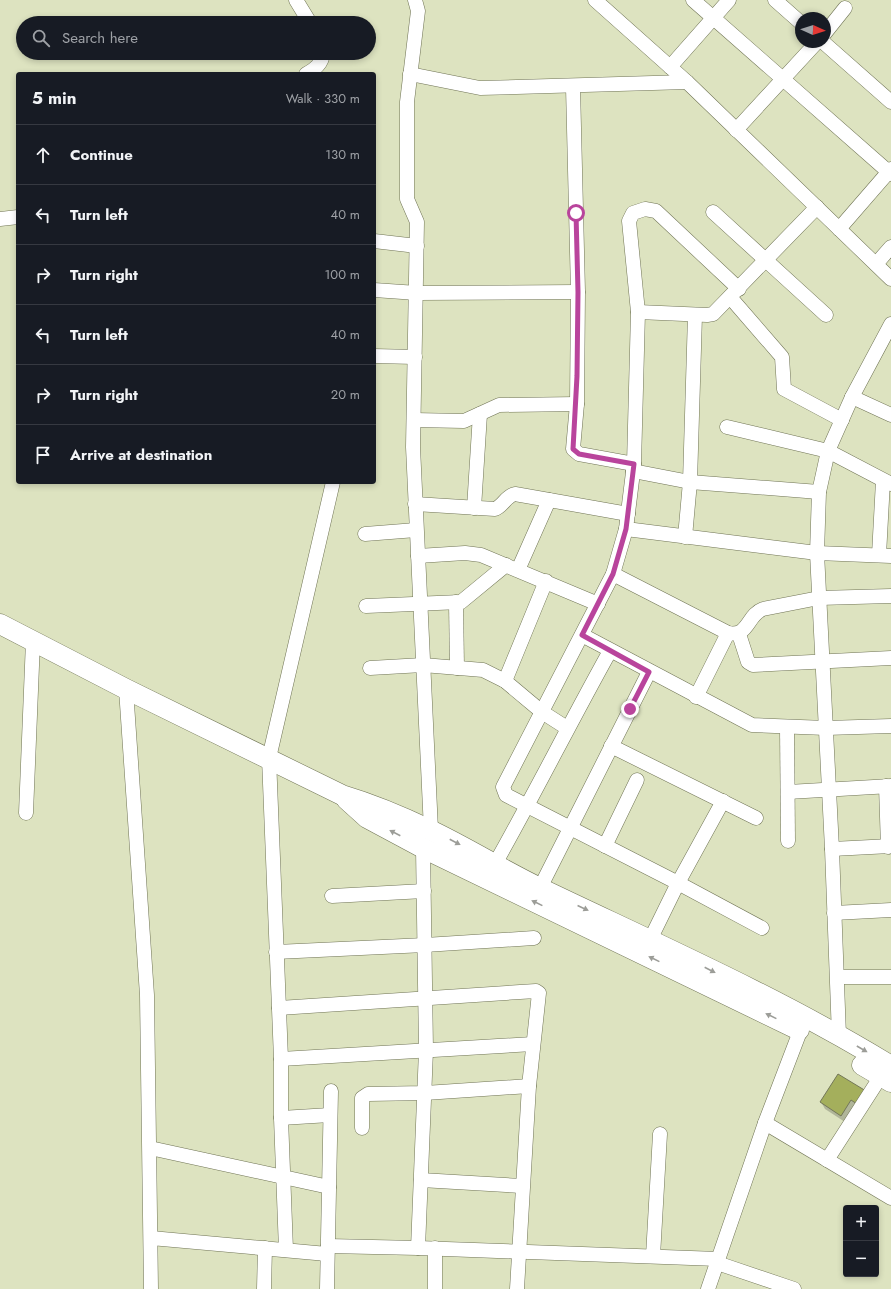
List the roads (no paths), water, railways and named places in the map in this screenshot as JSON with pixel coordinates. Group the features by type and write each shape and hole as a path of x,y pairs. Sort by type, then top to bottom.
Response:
{"highway":[{"path":"0,624 126,689 342,794 378,806 431,830 540,888 650,940 803,1024 888,1075"},
{"path":"342,794 367,818 423,848 803,1024 839,1036 888,1075"}],"street":[{"path":"296,0 306,16"},
{"path":"415,0 418,11 408,102 407,199 416,218 417,246 413,447 431,830"},
{"path":"595,0 687,82 891,278"},
{"path":"693,0 890,172 839,229"},
{"path":"670,67 728,0"},
{"path":"775,0 795,18"},
{"path":"831,26 845,8"},
{"path":"736,130 813,48"},
{"path":"830,48 891,102"},
{"path":"309,72 314,69 321,60"},
{"path":"410,74 480,88 687,82"},
{"path":"573,86 578,292 577,404 573,445 575,452 690,482 819,492"},
{"path":"638,312 695,315 713,314 817,207"},
{"path":"762,928 678,883 506,795 503,787 613,574 626,529 634,468 638,312 629,221 633,213 640,209 650,209 656,211 734,293 782,357 784,389 842,420"},
{"path":"713,212 826,315"},
{"path":"0,219 16,216"},
{"path":"376,241 417,246"},
{"path":"876,264 891,246"},
{"path":"376,290 416,293 578,292"},
{"path":"685,537 690,482 695,315"},
{"path":"839,1036 838,976 828,790 824,662 817,553 819,492 828,451 852,397 891,324"},
{"path":"376,356 415,357"},
{"path":"852,397 891,415"},
{"path":"414,420 464,421 499,406 577,404"},
{"path":"474,508 480,414"},
{"path":"626,529 817,553 885,556 887,482 828,451 727,427"},
{"path":"286,1250 281,1118 281,1059 269,758 333,484"},
{"path":"415,504 497,509 510,496 515,494 628,514"},
{"path":"366,606 420,605 465,600 512,567 549,500"},
{"path":"365,534 416,530"},
{"path":"418,556 473,553 512,567 598,604"},
{"path":"613,574 734,633 748,662 753,665 891,658"},
{"path":"505,681 546,581"},
{"path":"696,697 734,633 759,610 819,598 891,596"},
{"path":"456,602 457,668"},
{"path":"582,635 696,697 752,725 826,728 891,726"},
{"path":"26,813 33,641"},
{"path":"495,864 528,806 567,728 610,651"},
{"path":"370,668 423,665 483,670 505,681 542,712 567,728"},
{"path":"540,888 649,672"},
{"path":"126,689 147,988 151,1289"},
{"path":"787,727 788,841"},
{"path":"611,746 756,818"},
{"path":"605,846 637,780"},
{"path":"788,792 888,786 890,847 832,849"},
{"path":"650,940 678,883 723,801"},
{"path":"418,1248 425,1093 427,999 423,848"},
{"path":"332,896 424,891"},
{"path":"834,913 891,910"},
{"path":"276,952 534,938"},
{"path":"838,976 891,977"},
{"path":"278,1008 538,991 540,995 529,1086 518,1251 517,1289"},
{"path":"708,1289 765,1123 803,1024"},
{"path":"281,1059 533,1044"},
{"path":"827,1160 888,1075"},
{"path":"362,1128 362,1098 364,1096 529,1086"},
{"path":"327,1289 330,1091"},
{"path":"281,1118 330,1115"},
{"path":"765,1123 891,1198"},
{"path":"653,1256 660,1134"},
{"path":"150,1148 284,1178 329,1186"},
{"path":"421,1180 522,1186"},
{"path":"151,1238 286,1250 435,1248 653,1256 717,1261 794,1289"},
{"path":"264,1289 265,1248"},
{"path":"435,1248 435,1289"}]}
